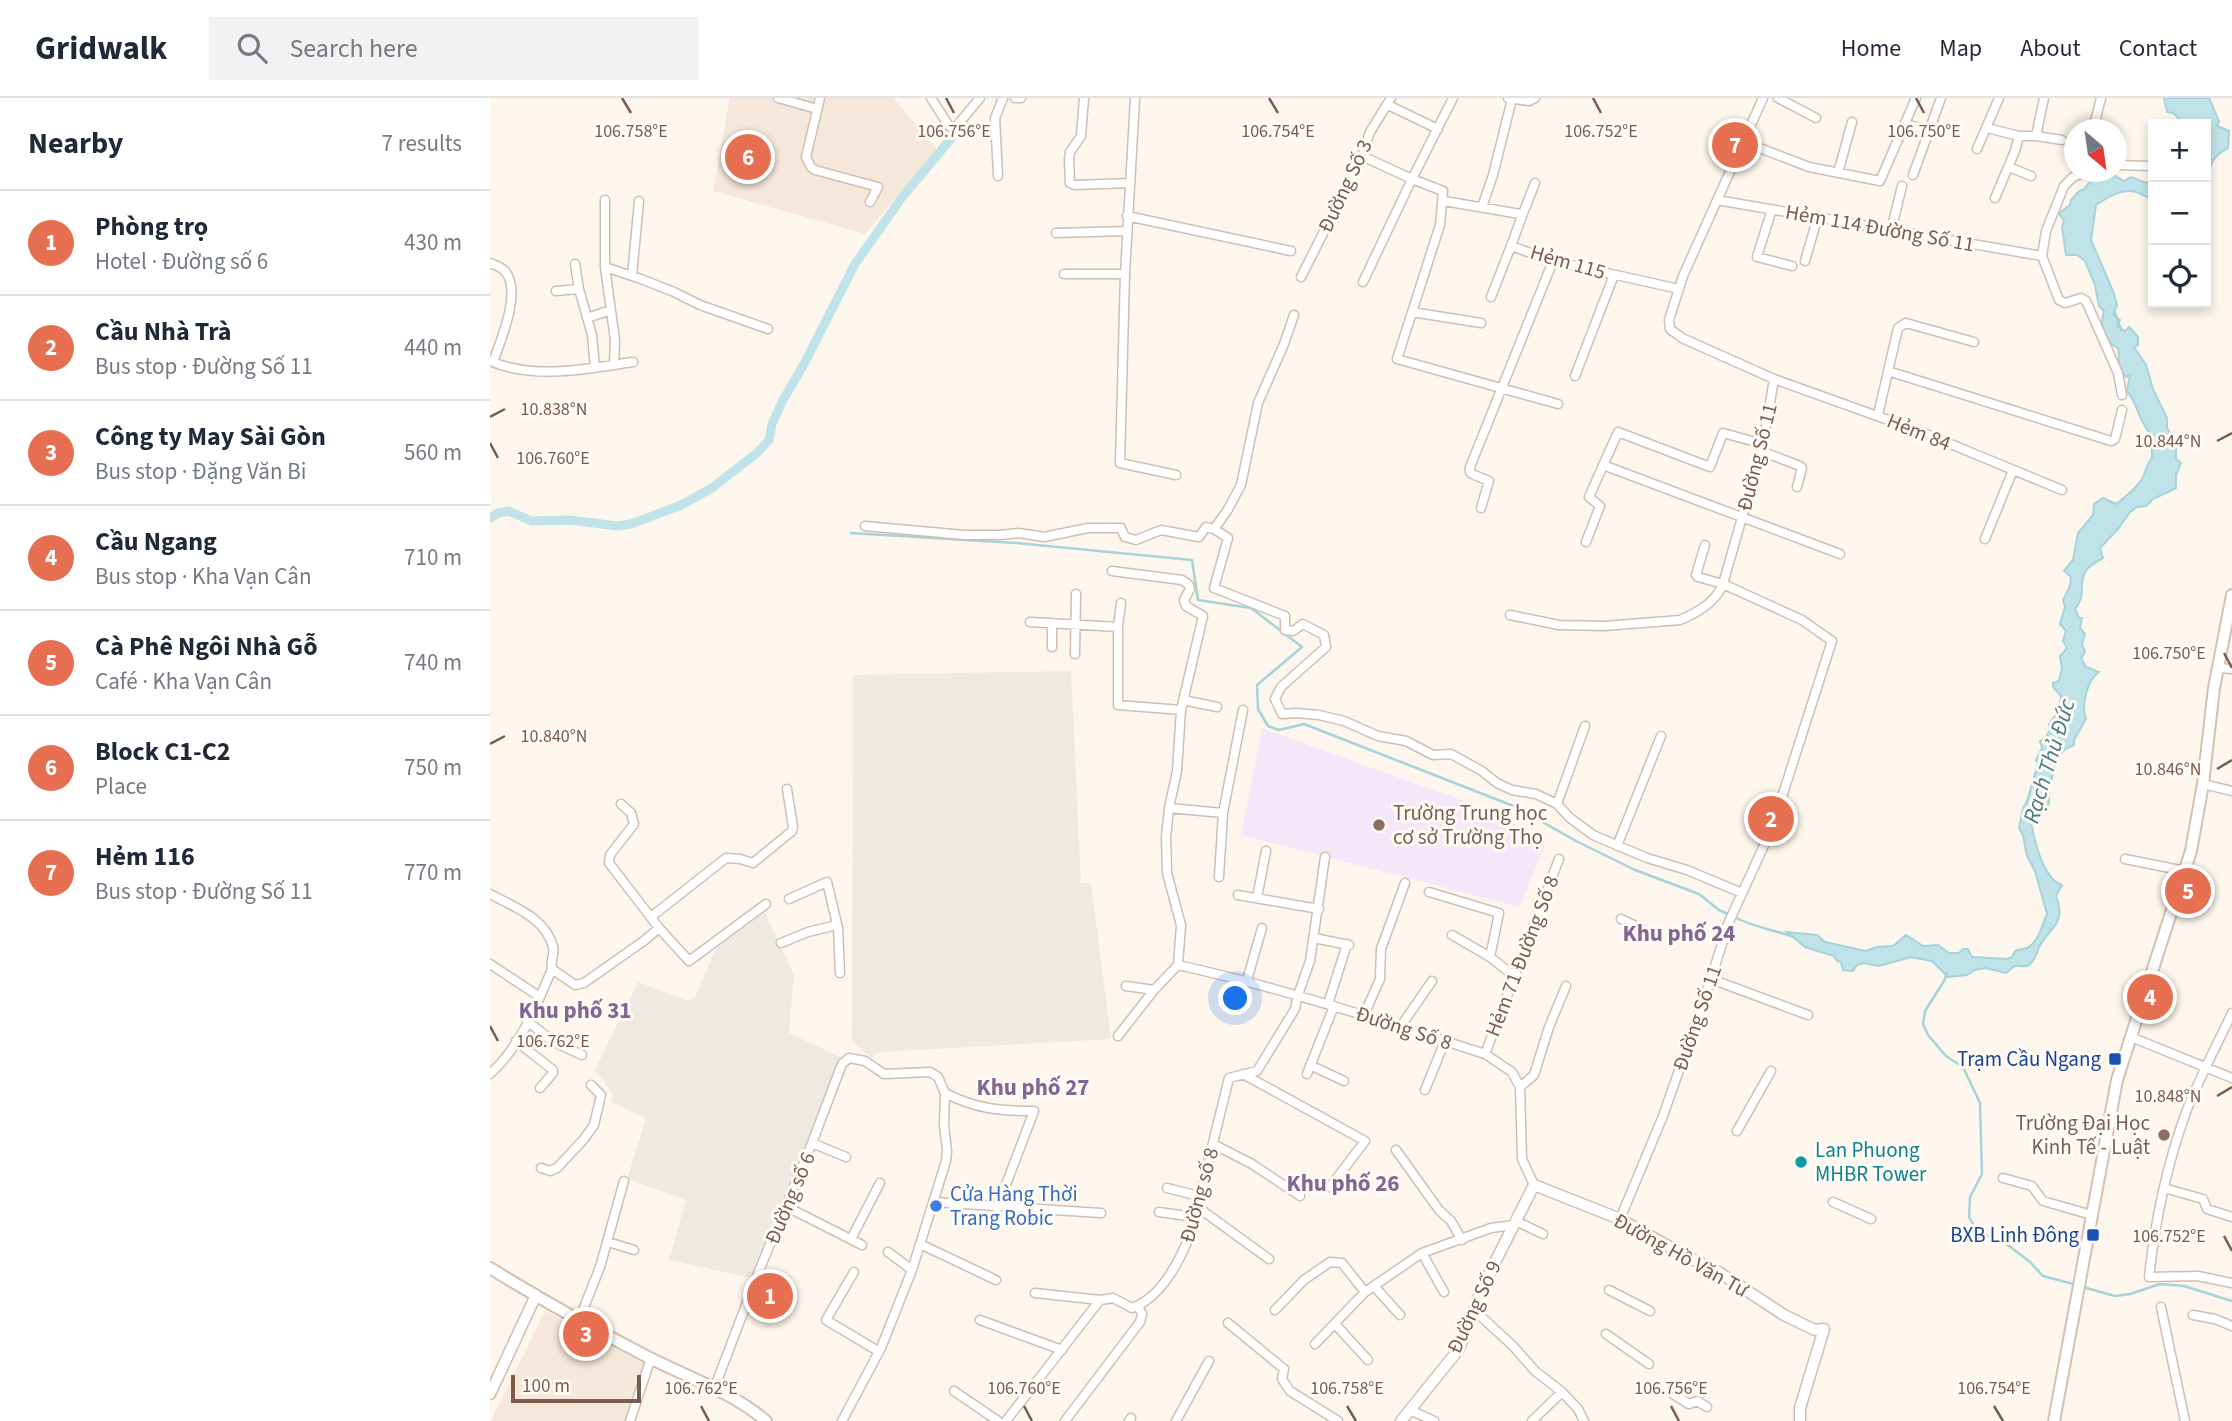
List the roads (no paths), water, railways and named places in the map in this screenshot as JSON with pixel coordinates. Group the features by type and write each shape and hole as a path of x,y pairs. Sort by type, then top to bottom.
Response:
{"main road":[{"path":"2067,1421 2054,1420 2117,1080 2191,851 2203,784 2217,668 2232,595"},
{"path":"490,1268 579,1320 715,1389 766,1421"}],"street":[{"path":"778,98 817,109"},
{"path":"820,98 807,162 815,170 878,187 870,202"},
{"path":"931,98 949,126 954,129 980,98"},
{"path":"998,176 995,118 1003,98"},
{"path":"1015,98 1021,98"},
{"path":"1084,98 1081,136 1069,159 1070,183 1129,183"},
{"path":"1135,98 1125,274 1120,463 1176,475"},
{"path":"1363,282 1453,98"},
{"path":"1482,207 1493,175 1510,99 1530,101 1535,98"},
{"name":"Đường Số 11","path":"1620,1219 1663,1116 1728,924 1772,828 1832,641 1802,621 1723,584 1762,447 1774,379 1682,338 1670,329 1669,320 1679,289 1763,98"},
{"path":"1779,98 1816,118"},
{"path":"1744,142 1809,167 1880,181 1916,98"},
{"path":"1913,174 1941,98"},
{"path":"1977,149 1999,98"},
{"path":"2036,136 2044,98"},
{"path":"2096,119 2101,98"},
{"path":"1390,101 1438,129"},
{"name":"Đường Số 3","path":"1301,277 1362,156 1370,132 1390,101"},
{"path":"1838,173 1852,122"},
{"path":"1904,124 1929,131"},
{"path":"1987,128 2019,136 2062,140"},
{"path":"1995,198 2019,136"},
{"path":"1362,156 1443,191 1440,225 1398,359 1559,404"},
{"path":"2127,165 2148,166"},
{"path":"2009,167 2031,176"},
{"path":"2068,182 2046,231 2042,256 2059,300 2065,303 2081,298 2086,301 2118,373 2122,395"},
{"path":"1511,246 1535,183"},
{"path":"1891,231 1902,186"},
{"path":"605,200 605,267 615,340 614,365"},
{"name":"Hẻm 114 Đường Số 11","path":"1717,200 2042,256"},
{"path":"632,276 639,201"},
{"path":"1444,201 1522,216"},
{"path":"1772,209 1757,257 1792,266"},
{"path":"1128,216 1291,251"},
{"path":"1805,261 1818,216"},
{"path":"1056,233 1127,231"},
{"name":"Hẻm 115","path":"1491,297 1511,246 1553,261 1679,289"},
{"path":"1481,508 1489,481 1469,470 1553,261"},
{"path":"490,263 506,273 512,294 504,331 491,361 529,370 578,371 633,362"},
{"path":"575,264 592,335 595,368"},
{"path":"605,267 768,329"},
{"path":"1064,274 1125,274"},
{"path":"1575,376 1614,275"},
{"path":"556,291 579,289"},
{"path":"587,318 611,310"},
{"path":"1412,312 1481,323"},
{"path":"1214,529 1241,485 1258,403 1294,315"},
{"path":"1878,415 1898,328 1901,325 1906,324 1974,342"},
{"path":"1888,371 2111,441 2115,439 2122,410"},
{"name":"Hẻm 84","path":"1774,379 1878,415 2062,490"},
{"path":"1586,542 1600,506 1589,497 1618,432 1710,467 1723,433 1762,447 1800,466 1802,468 1797,487"},
{"path":"1603,465 1840,554"},
{"path":"1985,539 2013,470"},
{"path":"865,526 964,536 1019,533 1044,537 1088,527 1121,528 1125,537 1136,540 1161,530 1199,537 1206,527 1214,529 1228,538 1214,588 1285,616 1285,630 1293,631 1303,624 1324,635 1326,648 1281,687 1275,699 1282,714 1296,713 1332,718 1378,736 1406,741 1433,755 1451,754 1482,771 1497,783 1512,790 1536,794 1557,804 1586,830 1617,846 1647,859 1687,870 1741,894"},
{"path":"1510,615 1559,625 1604,626 1680,620 1701,609 1718,594 1723,584 1696,575 1705,545"},
{"path":"1112,572 1182,580 1190,589 1184,600 1186,606 1203,616 1181,710 1177,771 1166,837 1167,873 1181,925 1178,965 1154,990 1118,1036"},
{"path":"1075,654 1076,594"},
{"path":"1121,603 1118,627 1118,705 1181,710"},
{"path":"1030,622 1118,627"},
{"path":"1052,623 1052,648"},
{"path":"2217,668 2232,669"},
{"path":"1183,700 1217,707"},
{"path":"1219,877 1223,813 1243,710"},
{"path":"1557,804 1585,726"},
{"path":"1617,846 1661,736"},
{"path":"2203,784 2232,792"},
{"path":"650,917 726,858 752,863 792,831 788,789"},
{"path":"621,804 631,813 634,824 610,855 609,861 650,917 689,961 766,904"},
{"path":"1169,808 1223,813"},
{"path":"1257,898 1266,851"},
{"name":"Đường số 8","path":"1139,1306 1153,1297 1182,1255 1191,1232 1229,1078 1257,1071 1295,1009 1310,961 1325,857"},
{"name":"Hẻm 71 Đường Số 8","path":"1485,1054 1559,859"},
{"path":"2125,859 2185,871"},
{"path":"789,899 827,882 837,925 840,974"},
{"path":"1364,1015 1380,979 1381,949 1405,883"},
{"path":"1429,892 1499,913 1490,957"},
{"path":"490,894 534,918 547,931 554,952 552,968 540,997 505,1060 490,1074"},
{"path":"1238,895 1319,909"},
{"path":"1621,919 1642,929"},
{"path":"781,943 808,932 837,925"},
{"path":"552,968 575,985 584,983 659,928"},
{"path":"1247,980 1262,928"},
{"path":"1452,935 1490,957 1514,976"},
{"path":"1314,938 1348,945 1308,1070 1344,1081"},
{"path":"490,964 540,997"},
{"name":"Đường Số 8","path":"1178,965 1247,980 1485,1054 1512,1072 1520,1087"},
{"path":"1711,979 1808,1015"},
{"path":"1401,1026 1432,981"},
{"path":"1126,986 1154,990"},
{"path":"1534,1185 1522,1159 1520,1087 1534,1075 1549,1027 1566,986"},
{"path":"2232,1013 2204,1069 2185,1116 2160,1198 2148,1277 2198,1276 2232,1283"},
{"path":"527,1021 554,1042 582,1055"},
{"path":"2131,1037 2204,1069 2232,1078"},
{"path":"516,1041 553,1070 540,1088"},
{"path":"1425,1090 1446,1041"},
{"name":"Đường số 6","path":"715,1389 842,1064 849,1058 865,1061 884,1074 930,1072 938,1077 945,1093"},
{"path":"1737,1131 1771,1071"},
{"path":"1243,1074 1366,1141 1331,1187"},
{"path":"541,1168 550,1171 557,1168 594,1125 601,1096 592,1085"},
{"path":"842,1421 878,1351 912,1270 947,1151 944,1125 945,1093 968,1105 1034,1111 997,1208"},
{"path":"813,1143 846,1157"},
{"path":"1213,1144 1252,1164 1300,1196"},
{"path":"1396,1150 1451,1221 1462,1240"},
{"path":"2003,1178 2032,1186 2043,1201 2092,1215"},
{"path":"579,1320 600,1268 624,1181"},
{"path":"852,1239 880,1183"},
{"name":"Đường Hồ Văn Tư","path":"1534,1185 1620,1219 1717,1271 1784,1315 1815,1330 1824,1329 1800,1408 1800,1421"},
{"name":"Đường Số 9","path":"1401,1421 1459,1349 1482,1288 1534,1185"},
{"path":"1167,1188 1199,1196"},
{"path":"2164,1188 2203,1199 2207,1209 2232,1217"},
{"path":"933,1202 1101,1213"},
{"path":"1833,1202 1871,1219"},
{"path":"1196,1206 1269,1259"},
{"path":"787,1207 862,1245"},
{"path":"1159,1212 1194,1217"},
{"path":"1315,1344 1365,1293 1422,1253 1491,1228 1515,1223 1543,1234"},
{"path":"608,1242 634,1250"},
{"path":"920,1244 996,1280"},
{"path":"888,1252 912,1270"},
{"path":"1422,1253 1444,1292"},
{"path":"1275,1310 1304,1280 1330,1262 1342,1263 1365,1293"},
{"path":"854,1272 826,1320 878,1351"},
{"path":"1374,1286 1400,1315"},
{"path":"1609,1290 1650,1311"},
{"path":"1035,1293 1100,1300 1113,1298 1132,1308 1139,1306 1142,1314 1140,1322 1065,1421"},
{"path":"490,1394 536,1295"},
{"path":"1006,1421 1100,1300"},
{"path":"2161,1307 2185,1421"},
{"path":"1474,1310 1513,1346 1535,1371 1562,1392 1578,1409 1584,1421"},
{"path":"2193,1315 2215,1319 2232,1326"},
{"path":"980,1320 1062,1350"},
{"path":"1228,1324 1284,1369 1282,1379 1290,1391 1321,1417 1338,1421"},
{"path":"1335,1324 1368,1360"},
{"path":"1606,1334 1649,1364"},
{"path":"630,1421 651,1358"},
{"path":"1176,1421 1209,1361"},
{"path":"954,1391 998,1421"},
{"path":"1532,1421 1562,1392"},
{"path":"1673,1394 1689,1404 1697,1401 1707,1407"},
{"path":"1410,1410 1434,1421"}],"water":[{"path":"2164,98 2209,98 2219,121 2217,126 2229,131 2228,148 2215,157 2211,165 2211,119 2180,119 2167,112"},
{"name":"Rạch Thủ Đức","path":"2131,177 2148,182 2148,198 2136,192 2125,191 2096,205 2091,240 2113,291 2117,305 2113,315 2120,320 2117,326 2125,331 2129,327 2138,337 2138,345 2134,347 2146,365 2153,389 2167,418 2167,428 2176,442 2176,459 2181,463 2176,475 2176,488 2130,512 2100,548 2103,558 2089,567 2083,577 2081,599 2075,609 2079,618 2082,618 2080,628 2085,634 2082,644 2085,652 2081,658 2086,667 2099,672 2088,687 2084,707 2086,719 2074,745 2063,751 2057,762 2049,804 2040,809 2031,821 2037,848 2045,867 2055,881 2062,885 2056,896 2059,905 2058,919 2032,962 2027,966 2015,966 2006,973 1985,968 1967,975 1948,977 1932,961 1911,957 1879,966 1864,963 1857,965 1853,971 1843,970 1841,962 1834,956 1805,947 1787,932 1817,935 1825,942 1866,951 1893,946 1906,935 1923,946 1938,945 1949,953 1968,949 1972,957 2008,959 2015,951 2031,946 2047,914 2019,828 2038,764 2036,760 2042,748 2040,741 2046,738 2049,724 2059,710 2061,696 2053,683 2059,681 2062,669 2060,656 2067,648 2063,641 2066,631 2060,624 2065,607 2063,600 2071,577 2064,571 2073,560 2078,533 2093,515 2094,504 2103,498 2116,504 2140,483 2152,458 2150,433 2127,391 2130,375 2126,377 2122,373 2118,348 2109,342 2104,332 2104,311 2099,306 2095,285 2085,261 2077,255 2066,255 2062,227 2064,221 2059,213 2090,182 2127,182"}],"waterway":[{"path":"490,518 508,511 532,521 570,520 618,526 631,524 679,506 712,488 758,452 769,440 772,424 782,402 855,264 903,196 964,123"},
{"name":"Rạch Thủ Đức","path":"2114,310 2121,330"},
{"path":"851,533 1015,543 1192,560 1198,600 1251,608 1302,647 1257,685 1258,709 1268,726 1279,730 1304,724 1516,807 1635,870 1699,894 1728,914"},
{"path":"1734,917 1794,937"},
{"name":"Rạch Thủ Đức","path":"1947,973 1925,1011 1923,1024 1928,1035 1946,1056 1963,1067 1980,1103 1982,1174 1970,1197 1969,1217 1977,1231 2008,1245 2043,1276 2077,1285"},
{"name":"Rạch Thủ Đức","path":"2083,1287 2115,1296 2160,1284 2184,1286 2232,1301"}],"place":[{"name":"Hẻm 116","path":"1735,145"},
{"name":"Block C1-C2","path":"748,157"},
{"name":"Cầu Nhà Trà","path":"1771,819"},
{"name":"Trường Trung học cơ sở Trường Thọ","path":"1379,825"},
{"name":"Cà Phê Ngôi Nhà Gỗ","path":"2188,891"},
{"name":"Cầu Ngang","path":"2150,997"},
{"name":"Trạm Cầu Ngang","path":"2115,1059"},
{"name":"Trường Đại Học Kinh Tế - Luật","path":"2164,1135"},
{"name":"Lan Phuong MHBR Tower","path":"1801,1162"},
{"name":"Cửa Hàng Thời Trang Robic","path":"936,1206"},
{"name":"BXB Linh Đông","path":"2093,1235"},
{"name":"Phòng trọ","path":"770,1296"},
{"name":"Công ty May Sài Gòn","path":"586,1334"}],"district":[{"name":"Khu phố 24","path":"1679,933"},
{"name":"Khu phố 31","path":"575,1010"},
{"name":"Khu phố 27","path":"1033,1087"},
{"name":"Khu phố 26","path":"1343,1183"}]}
